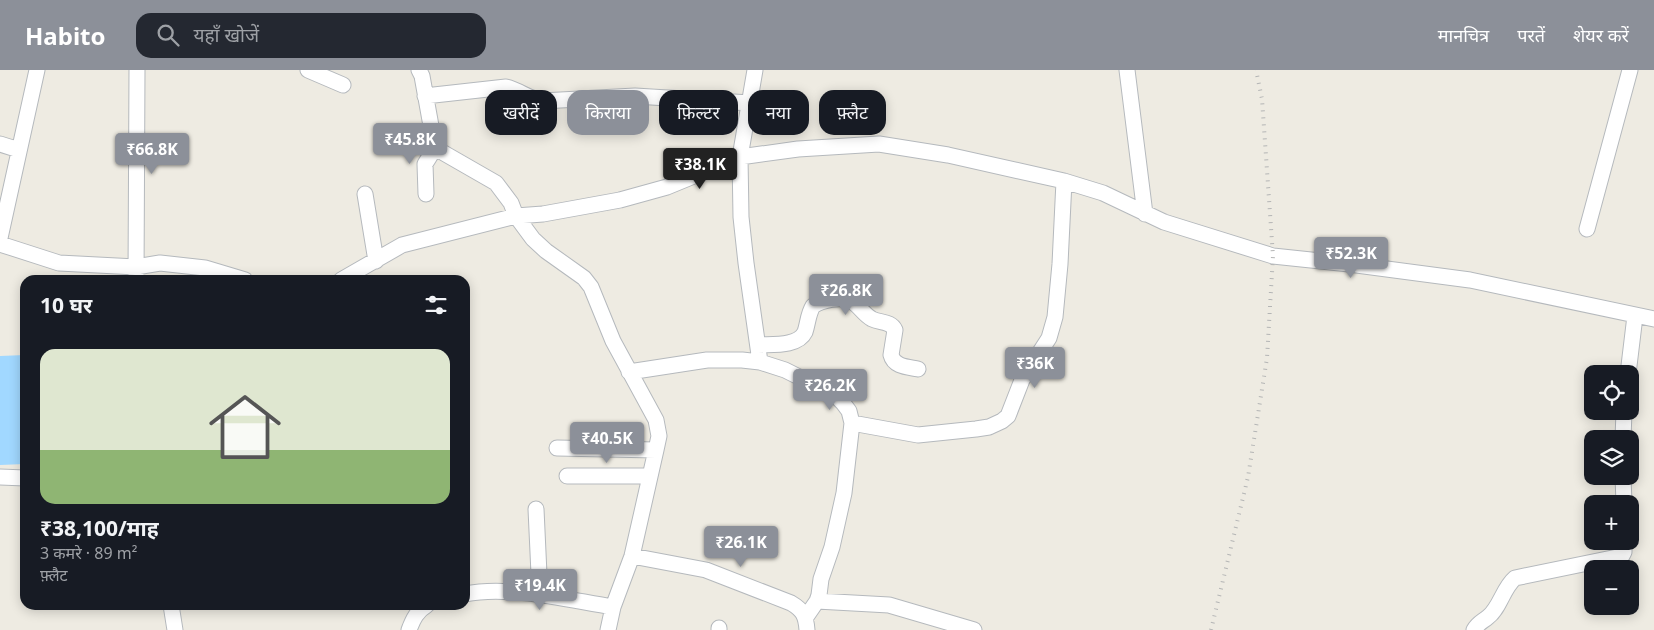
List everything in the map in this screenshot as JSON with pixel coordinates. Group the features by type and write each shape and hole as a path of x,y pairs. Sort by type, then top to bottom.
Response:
{"street":[{"path":"0,238 37,70"},
{"path":"136,273 137,70"},
{"path":"308,70 343,85"},
{"path":"419,70 435,148 425,164 426,194"},
{"path":"752,90 755,70"},
{"path":"1126,70 1144,214"},
{"path":"1587,229 1630,70"},
{"path":"425,96 506,87 542,101 635,96 748,103"},
{"path":"748,114 740,157 741,217 760,362"},
{"path":"0,144 19,150"},
{"path":"351,275 402,245 516,216 543,214 629,197 667,187 740,157 798,149 878,144 948,155 1064,181 1103,193 1164,222 1273,256 1470,280 1654,319"},
{"path":"435,148 496,183 510,203 516,216 533,239 546,251 584,278 591,287 613,341 656,420 659,436 632,556 613,607 608,630"},
{"path":"852,423 918,435 989,427 1008,416 1022,380 1049,338 1055,316 1060,264 1064,181"},
{"path":"365,194 376,261"},
{"path":"0,244 59,263 136,273 160,263 205,268 228,275"},
{"path":"758,345 792,342 798,339 803,335 810,310 813,306 832,300 846,300 852,301 872,319 891,324 895,330 892,360 897,364 918,369"},
{"path":"1629,365 1635,316"},
{"path":"629,372 707,360 760,362 785,370 835,395 849,411 852,423 844,493 817,601 806,624"},
{"path":"557,448 656,450"},
{"path":"568,476 650,476"},
{"path":"0,477 20,478"},
{"path":"536,509 540,596"},
{"path":"1474,630 1478,623 1491,615 1507,587 1515,578 1622,556 1624,550"},
{"path":"632,556 692,566 720,574 750,588 791,603 798,608 806,624"},
{"path":"470,594 498,592 613,607"},
{"path":"817,601 889,605 974,630"},
{"path":"172,610 175,630"},
{"path":"410,630 413,619 420,610"}],"water":[{"path":"20,355 20,464 0,465 0,356"}],"railway":[{"path":"1211,630 1248,477 1267,358 1273,256 1262,99 1256,70"}]}
